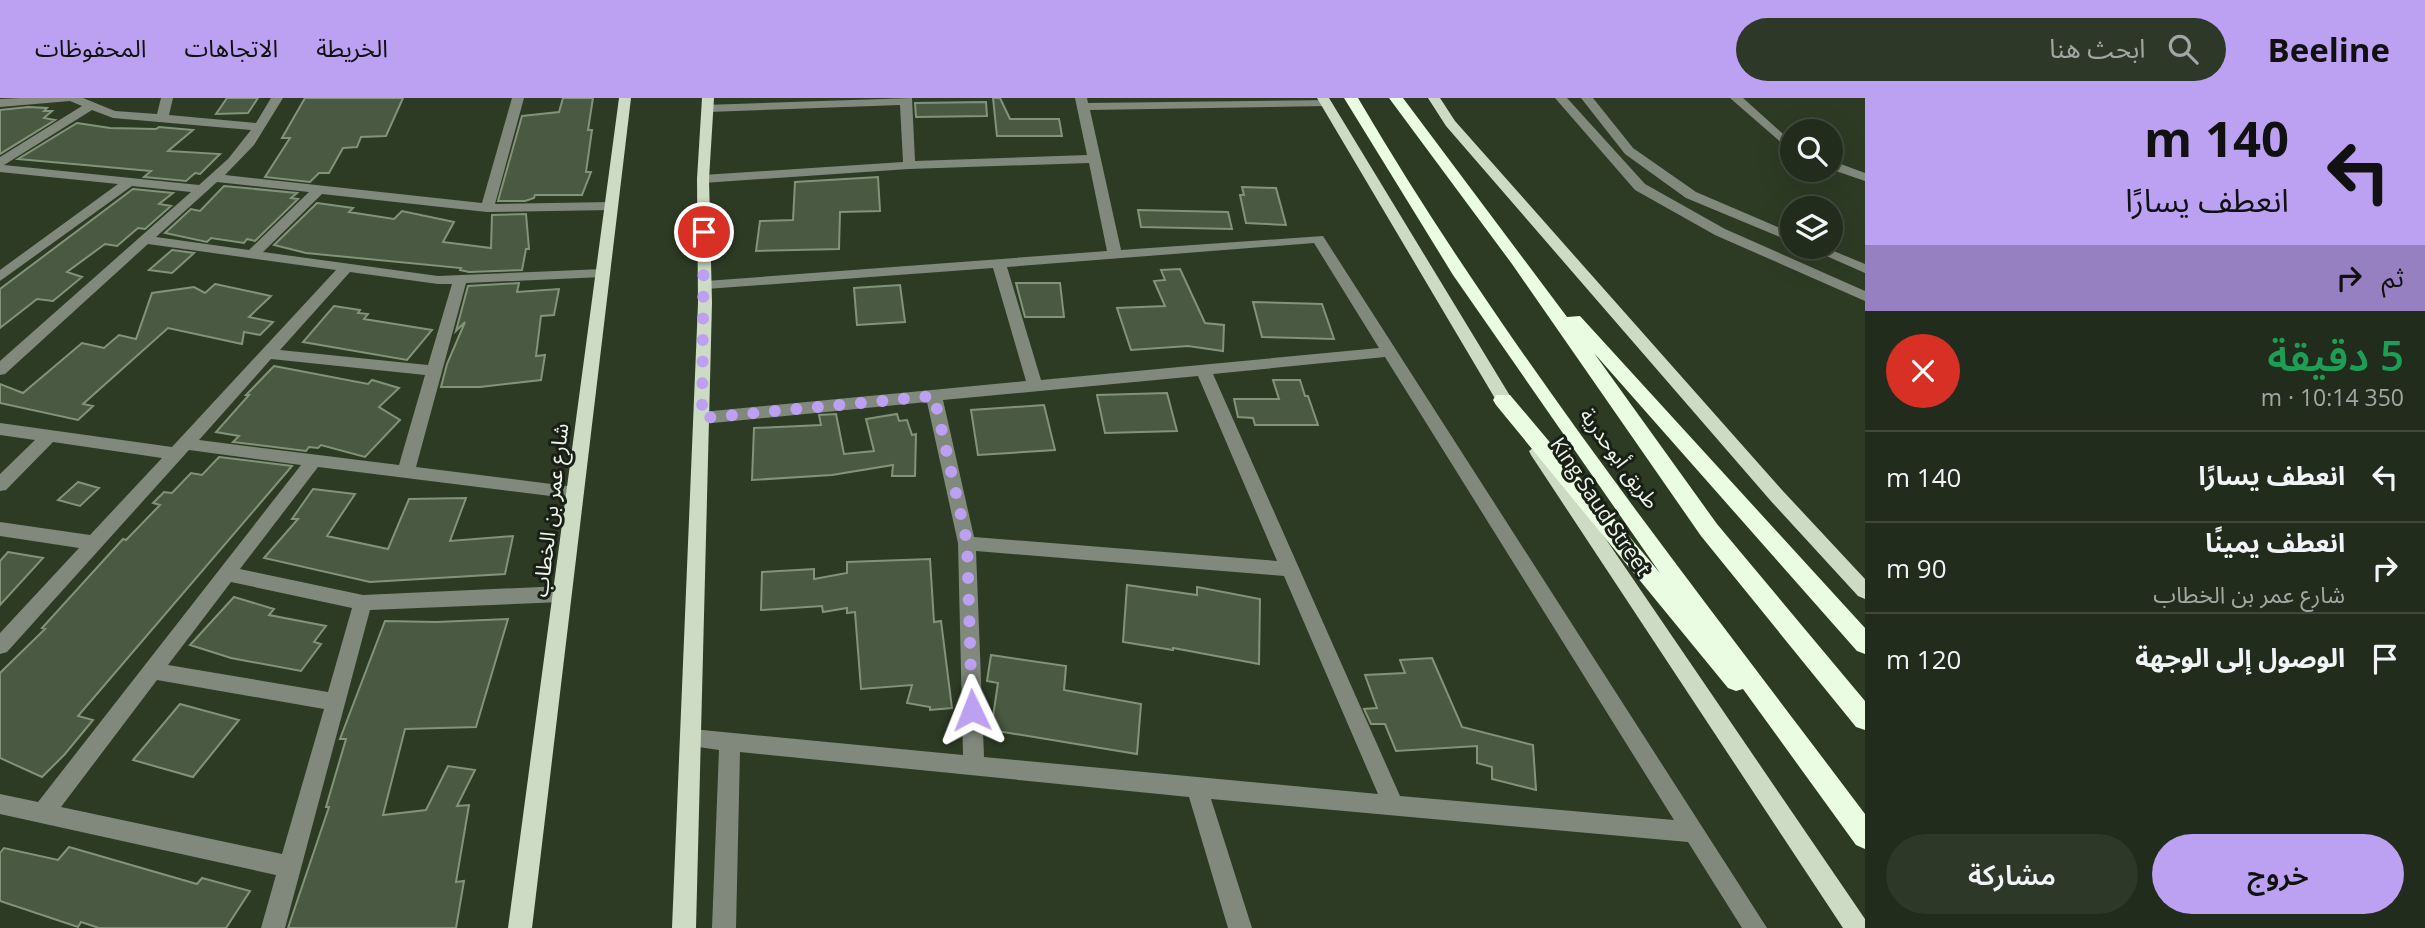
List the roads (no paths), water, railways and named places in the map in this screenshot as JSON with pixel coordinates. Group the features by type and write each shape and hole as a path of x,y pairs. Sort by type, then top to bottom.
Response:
{"highway":[{"name":"طريق أبوحدرية","path":"1352,98 1384,156 1546,397 1865,837"},
{"name":"طريق أبوحدرية","path":"1396,98 1518,260 1709,530 1865,719"},
{"path":"1518,260 1650,401 1865,644"},
{"path":"1503,400 1865,837"}],"main road":[{"name":"شارع عمر بن الخطاب","path":"520,928 625,98"},
{"path":"1434,98 1450,123 1776,495 1865,591"},
{"name":"King Saud Street","path":"1324,100 1503,400 1857,928"},
{"path":"684,928 702,418 705,285 703,178 708,103"}],"street":[{"path":"0,103 67,98"},
{"path":"74,98 113,114 259,127"},
{"path":"162,118 167,98"},
{"path":"0,370 202,190 250,142 277,98"},
{"path":"487,208 518,98"},
{"path":"1561,98 1640,187 1720,232 1865,296"},
{"path":"1587,98 1629,150 1691,195 1780,233"},
{"path":"1735,98 1780,137"},
{"path":"708,103 906,100 908,165"},
{"path":"1115,254 1082,102 1324,100"},
{"path":"0,162 92,105"},
{"path":"703,178 908,165 1095,159"},
{"path":"0,168 202,190"},
{"path":"1843,169 1865,177"},
{"path":"214,178 487,208 611,206"},
{"path":"0,277 129,182"},
{"path":"252,255 319,190"},
{"path":"705,285 1318,239 1755,928"},
{"path":"146,240 438,280 603,272"},
{"path":"1841,259 1865,269"},
{"path":"999,263 1035,386"},
{"path":"0,646 346,268"},
{"path":"406,471 460,279"},
{"path":"702,418 1389,352"},
{"path":"268,354 433,372"},
{"path":"1203,370 1394,806"},
{"path":"934,396 967,542 974,765"},
{"path":"0,429 181,449 314,460 575,493"},
{"path":"0,485 50,435"},
{"path":"43,813 314,460"},
{"path":"0,529 94,543"},
{"path":"967,542 1291,569"},
{"path":"227,574 363,603 562,594"},
{"path":"273,928 363,603"},
{"path":"152,671 335,702"},
{"path":"692,738 1197,788 1692,832"},
{"path":"724,928 723,887 730,742"},
{"path":"1197,788 1240,928"},
{"path":"0,804 290,867"}]}
